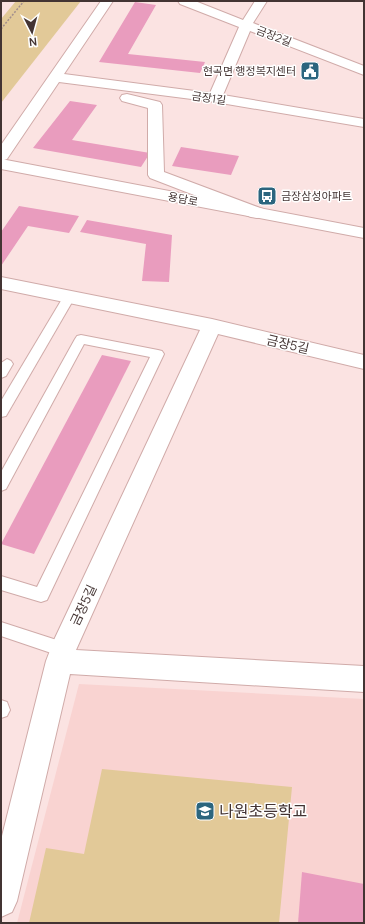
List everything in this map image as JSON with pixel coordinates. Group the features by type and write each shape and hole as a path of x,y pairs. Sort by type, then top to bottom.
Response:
{"street":[{"path":"1,156 54,77 108,1"},
{"name":"금장2길","path":"184,1 364,71"},
{"path":"215,98 246,25 261,1"},
{"path":"54,77 155,105 156,175 257,213"},
{"name":"금장1길","path":"54,77 215,98 364,123"},
{"name":"용담로","path":"1,164 364,233"},
{"name":"금장5길","path":"1,284 212,326 364,362"},
{"name":"금장5길","path":"1,901 61,655 212,326"},
{"path":"61,655 364,679"}],"lane":[{"path":"1,412 69,297"},
{"path":"1,485 4,471 82,339 158,354 41,595 1,583"},
{"path":"1,630 61,655"}],"path":[{"path":"1,29 24,1"}],"shaded area":[{"path":"16,1 81,1 1,103 1,19"},
{"name":"나원초등학교","path":"79,684 364,699 364,923 17,923"},
{"path":"102,769 292,787 279,923 29,923 46,848 84,854"}],"building":[{"path":"135,2 156,5 128,54 205,62 200,73 99,62"},
{"path":"70,101 97,105 72,140 150,153 141,167 33,148"},
{"path":"181,147 239,156 231,175 172,166"},
{"path":"19,206 79,216 69,233 28,226 1,266 1,232"},
{"path":"87,220 172,235 169,282 142,281 146,244 80,232"},
{"path":"102,355 131,361 34,554 1,544"},
{"path":"302,872 364,884 364,923 298,923"}],"place":[{"name":"현곡면 행정복지센터","path":"310,71"},
{"name":"금장삼성아파트","path":"267,196"},
{"name":"나원초등학교","path":"205,811"}]}
